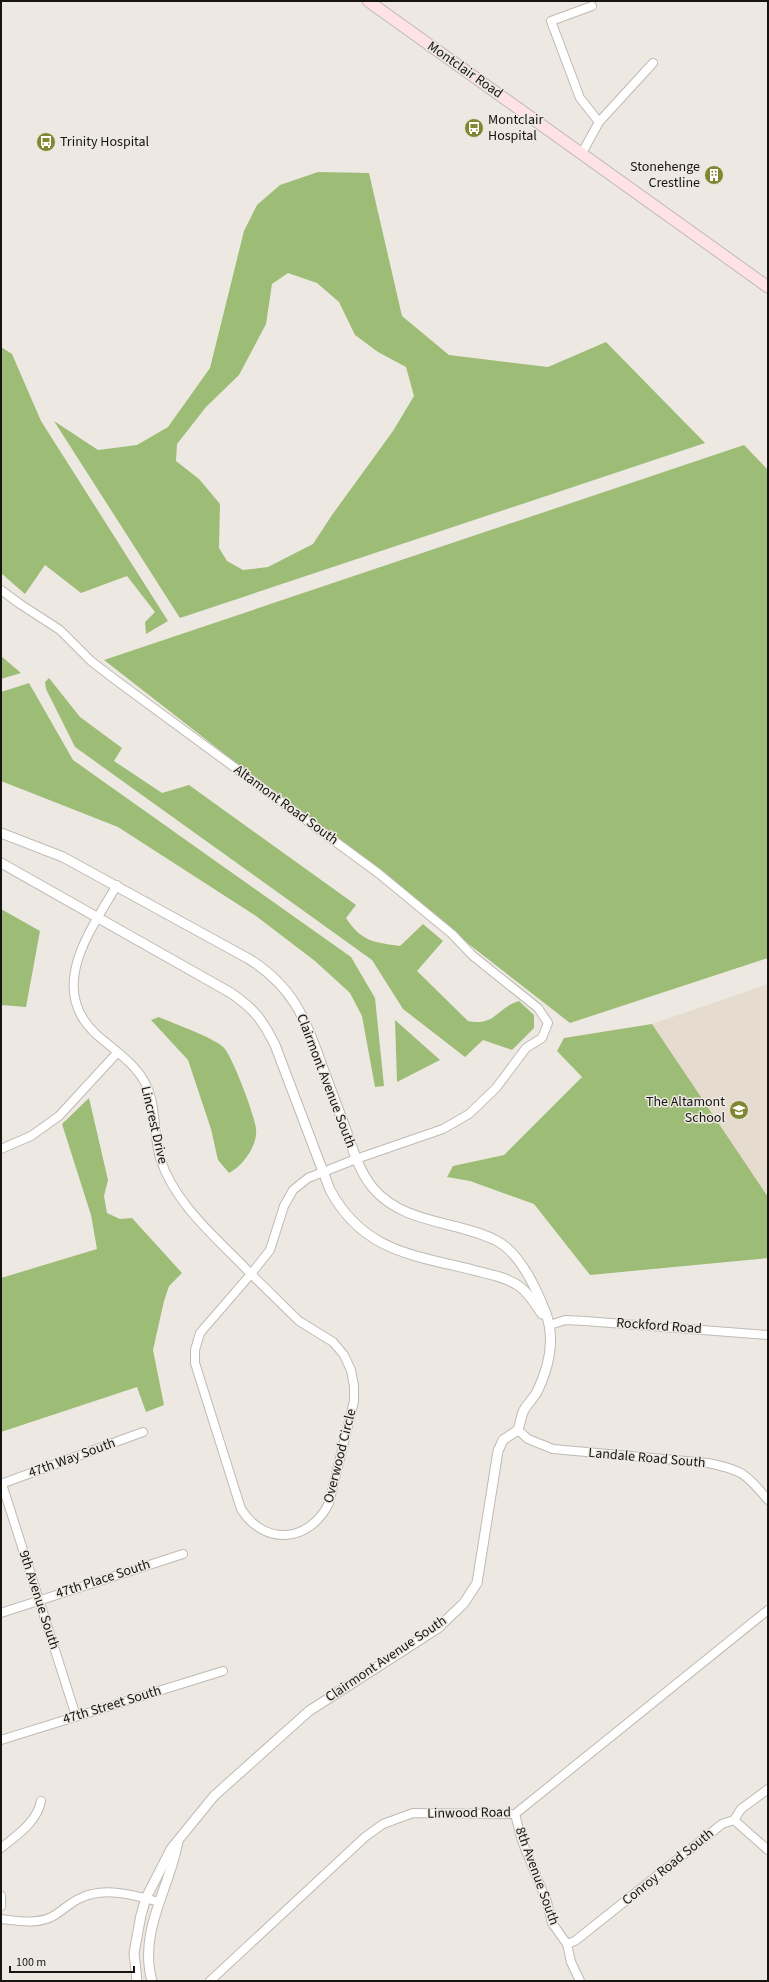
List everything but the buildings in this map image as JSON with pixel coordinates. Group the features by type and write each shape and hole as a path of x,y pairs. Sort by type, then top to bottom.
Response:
{"main road":[{"name":"Montclair Road","path":"368,1 768,287"}],"street":[{"path":"592,6 551,21 580,98 599,122"},
{"path":"582,153 599,122 653,63"},
{"name":"Altamont Road South","path":"1,590 60,630 91,661 112,678 384,878 452,934 473,956 538,1008 548,1024 542,1038"},
{"name":"Clairmont Avenue South","path":"1,833 63,857 117,885 249,959 268,973 285,989 298,1008 308,1028 356,1159 364,1175 375,1190 396,1208 404,1212 498,1242 518,1260 527,1274 541,1301 550,1325 550,1354 546,1371 536,1394 523,1411 518,1430 503,1440 498,1451 477,1583 464,1603 438,1628 309,1711 214,1796 171,1849 146,1898 141,1914 134,1953 137,1981"},
{"path":"1,863 231,993 251,1007 265,1025 274,1045 322,1172 341,1209 357,1226 376,1240 397,1251 512,1282 529,1295 550,1325"},
{"name":"Lincrest Drive","path":"117,885 98,918 76,962 74,990 79,1009 86,1023 137,1070 148,1088 152,1102 157,1149 174,1190 188,1208 251,1274"},
{"name":"Overwood Circle","path":"251,1274 298,1321 333,1342 348,1363 353,1378 354,1401 343,1440 334,1489 329,1503 321,1517 309,1528 288,1535 274,1534 261,1529 250,1520 241,1509 195,1363 196,1344 203,1328 251,1274 270,1250 284,1206 293,1190 308,1178 356,1159 443,1129 469,1114 496,1088 526,1048 542,1038"},
{"path":"1,1149 31,1136 59,1116 117,1053"},
{"name":"Rockford Road","path":"550,1325 565,1320 768,1335"},
{"name":"Landale Road South","path":"518,1430 528,1439 553,1449 708,1463 733,1468 749,1478 768,1500"},
{"name":"47th Way South","path":"1,1484 143,1432"},
{"name":"9th Avenue South","path":"1,1484 76,1716"},
{"name":"47th Place South","path":"1,1613 183,1554"},
{"name":"Linwood Road","path":"210,1981 365,1837 383,1824 413,1813 515,1814 768,1610"},
{"name":"47th Street South","path":"1,1740 223,1671"},
{"name":"Conroy Road South","path":"567,1944 575,1941 722,1824 734,1820 741,1809 768,1789"},
{"path":"1,1848 23,1831 39,1812 41,1801"},
{"name":"8th Avenue South","path":"515,1814 522,1841 547,1902 552,1923 567,1944 570,1962 580,1981"},
{"path":"734,1820 768,1850"},
{"name":"Clairmont Avenue South","path":"152,1981 148,1966 148,1942 159,1902 176,1854 179,1839"},
{"path":"1,1919 20,1921 44,1920 55,1915 72,1902 92,1894 114,1892 159,1902"},
{"path":"1,1896 1,1906"}],"shaded area":[{"name":"The Altamont School","path":"768,984 768,1197 652,1024"}],"green space":[{"path":"318,172 369,173 402,316 449,355 548,367 606,342 705,443 180,618 54,421 98,450 137,445 168,427 210,368 244,231 257,205 280,185","holes":["288,273 317,283 339,302 355,335 378,352 406,367 414,396 393,431 332,515 313,544 268,567 243,570 227,561 219,548 220,504 199,479 176,461 177,444 206,407 239,375 266,324 272,284"]},
{"path":"1,347 12,354 41,421 168,621 146,634 145,622 155,612 127,576 81,593 45,565 25,594 1,573"},
{"path":"744,445 768,470 768,958 570,1023 104,660"},
{"path":"1,656 21,673 1,679"},
{"path":"49,678 80,717 122,748 114,761 162,793 189,785 356,905 346,918 357,932 369,940 400,946 423,924 443,941 417,971 468,1021 477,1022 490,1019 519,1001 534,1015 534,1028 512,1050 483,1040 465,1057 403,1009 372,960 75,747 46,689 45,682"},
{"path":"29,683 73,760 351,957 375,998 384,1086 375,1087 362,1016 350,993 315,961 256,916 118,827 1,781 1,692"},
{"path":"1,909 40,931 26,1007 1,1005"},
{"path":"159,1017 214,1041 221,1045 229,1055 252,1112 255,1122 256,1135 255,1142 244,1160 229,1173 218,1160 211,1129 188,1060 151,1020"},
{"path":"395,1020 440,1060 397,1082"},
{"path":"652,1024 768,1197 768,1258 590,1275 534,1204 470,1181 447,1177 453,1166 504,1155 582,1077 557,1051 564,1038"},
{"path":"89,1098 108,1180 104,1196 107,1213 120,1219 132,1218 182,1273 169,1286 164,1301 153,1350 164,1405 146,1412 137,1387 1,1432 1,1278 97,1249 91,1215 62,1124"}],"place":[{"name":"Montclair Hospital","path":"474,128"},
{"name":"Trinity Hospital","path":"46,142"},
{"name":"Stonehenge Crestline","path":"714,175"},
{"name":"The Altamont School","path":"739,1110"}]}
